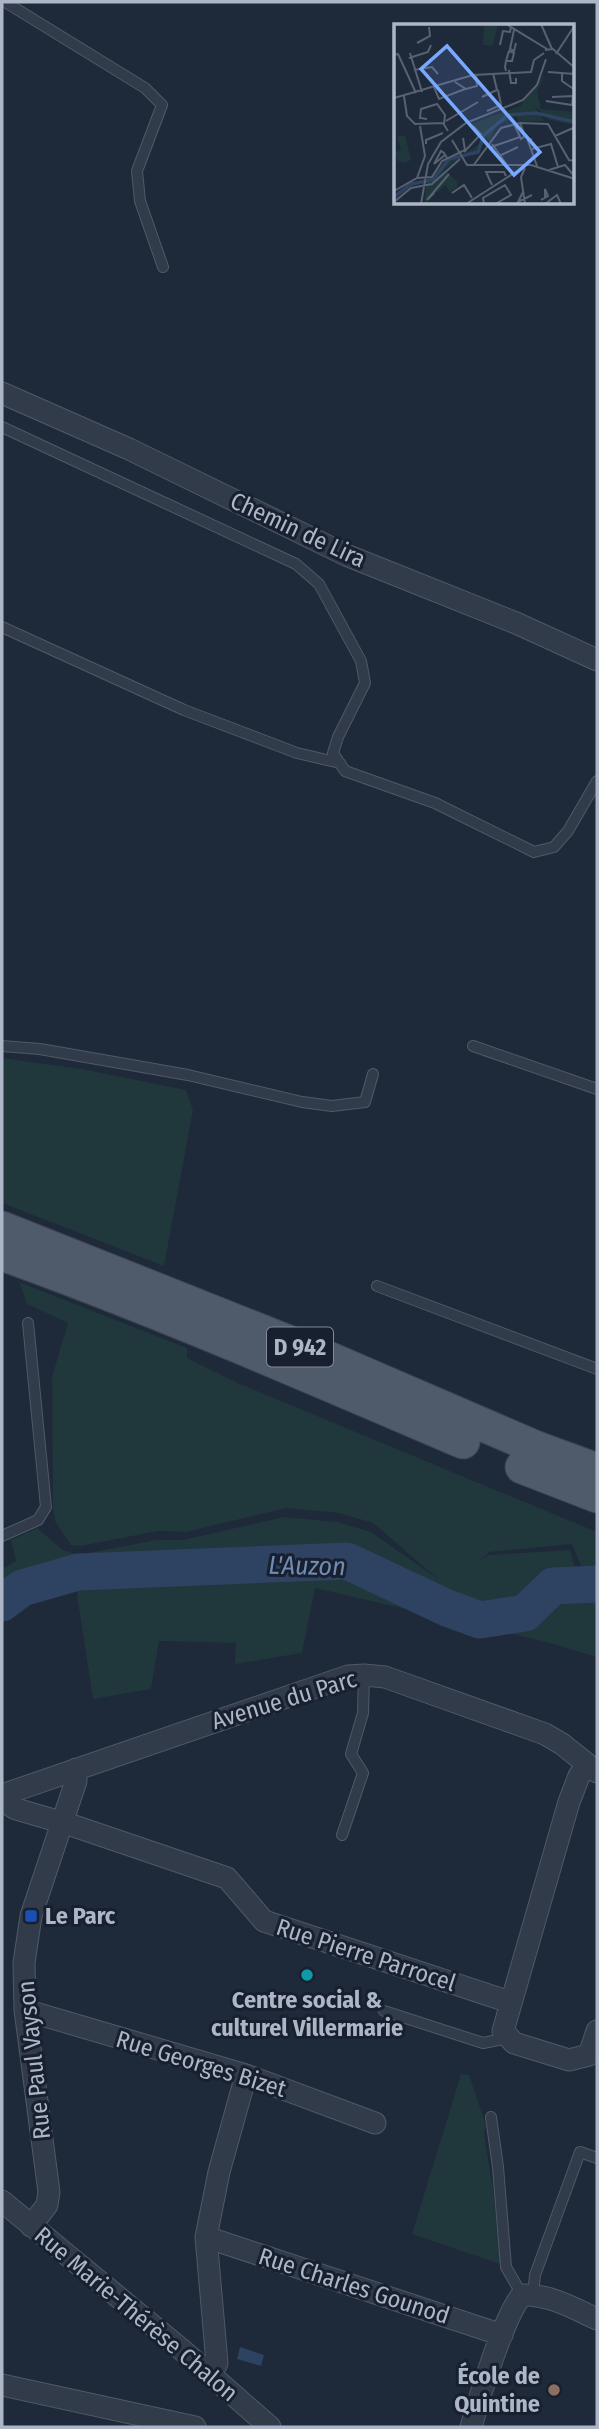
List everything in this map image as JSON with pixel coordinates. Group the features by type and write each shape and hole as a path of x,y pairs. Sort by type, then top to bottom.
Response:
{"main road":[{"name":"D 942","path":"2,1228 294,1344 537,1448 597,1470"},
{"name":"D 942","path":"2,1254 275,1362 526,1469 597,1496"}],"street":[{"name":"Chemin de Lira","path":"2,393 128,449 346,555 516,623 597,660"},
{"name":"Avenue du Parc","path":"2,1794 348,1676 364,1675 385,1677 527,1726 562,1744 592,1768"},
{"path":"592,1768 579,1776 569,1802 503,2031 514,2043 569,2060 593,2056 597,2031"},
{"name":"Rue Paul Vayson","path":"31,2226 47,2205 49,2192 25,2010 26,1942 31,1916 75,1781 76,1769"},
{"name":"Rue Pierre Parrocel","path":"2,1800 16,1809 226,1878 264,1921 510,2002"},
{"name":"Rue Georges Bizet","path":"25,2010 246,2075 375,2123"},
{"path":"211,2375 217,2363 206,2237 219,2172 246,2075"},
{"name":"Rue Marie-Thérèse Chalon","path":"2,2201 181,2349 270,2427"},
{"name":"Rue Charles Gounod","path":"206,2237 502,2335"},
{"path":"471,2427 516,2302 528,2295 554,2300 597,2319"},
{"path":"181,2349 191,2340 213,2329"},
{"path":"2,2385 117,2419 195,2427"}],"lane":[{"path":"5,2 145,88 162,105 138,170 140,201 163,267"},
{"path":"2,427 296,564 320,584 361,661 365,683 338,737 333,753 345,771 435,803 534,852 554,847 568,831 597,781"},
{"path":"2,627 184,710 297,753 340,763"},
{"path":"2,1046 40,1049 188,1075 302,1102 332,1106 365,1102 373,1074"},
{"path":"473,1046 597,1089"},
{"path":"377,1286 597,1370"},
{"path":"2,1536 38,1520 46,1507 28,1323"},
{"path":"342,1835 363,1773 351,1754 363,1713 364,1675"},
{"path":"384,2011 483,2043 508,2038"},
{"path":"491,2117 506,2267 528,2295"},
{"path":"528,2295 580,2152 597,2158"}],"green space":[{"path":"2,1058 82,1069 186,1090 193,1110 164,1266 2,1203"},
{"path":"19,1282 187,1348 187,1358 240,1384 597,1532 597,1581 588,1582 572,1544 490,1552 475,1564 488,1555 570,1550 582,1592 597,1592 597,1657 546,1642 315,1588 302,1653 235,1664 236,1643 159,1641 151,1689 93,1699 77,1595 81,1567 21,1581 2,1594 2,1569 16,1561 11,1540 37,1528 63,1550 78,1555 156,1540 183,1540 284,1517 337,1522 371,1532 438,1579 373,1523 339,1513 286,1508 186,1532 158,1531 81,1546 71,1545 55,1521 53,1507 52,1377 68,1323 27,1304"},
{"path":"461,2074 469,2075 486,2125 484,2135 493,2189 500,2264 412,2234"}],"water":[{"path":"240,2347 264,2355 261,2366 237,2359"}],"waterway":[{"name":"L'Auzon","path":"2,1603 22,1588 78,1572 347,1561 447,1608 480,1620 525,1613 553,1586 597,1584"}],"place":[{"name":"Le Parc","path":"31,1916"},
{"name":"Centre social & culturel Villermarie","path":"307,1975"},
{"name":"École de Quintine","path":"554,2390"}]}
